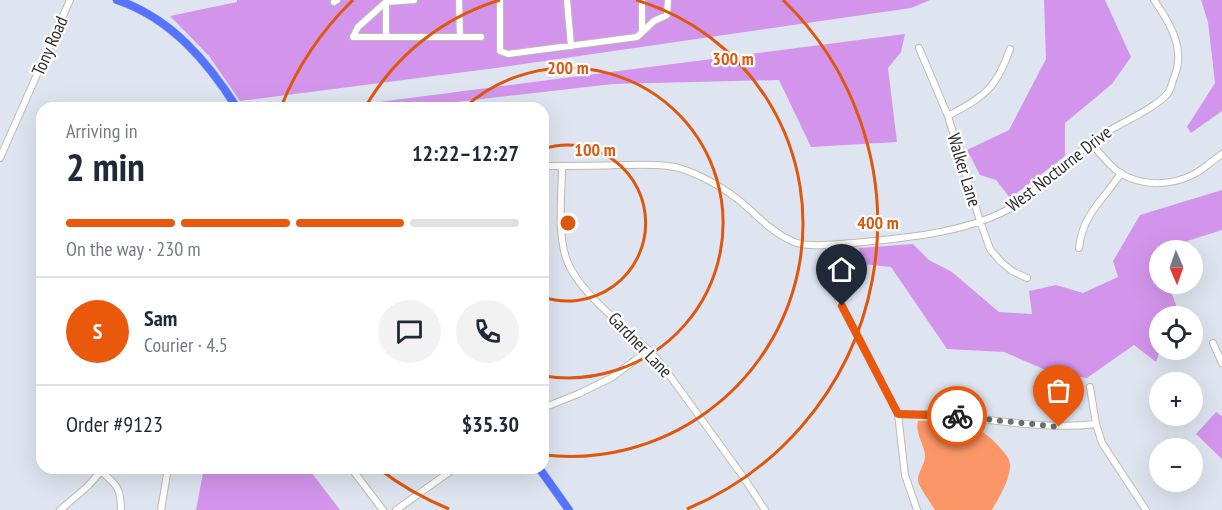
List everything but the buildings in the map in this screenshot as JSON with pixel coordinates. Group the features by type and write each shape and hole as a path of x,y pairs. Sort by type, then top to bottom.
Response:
{"main road":[{"path":"117,0 130,2 163,23 206,64 233,102"},
{"path":"544,474 569,510"}],"street":[{"name":"Tony Road","path":"0,158 70,0"},
{"path":"414,0 386,2 358,27 353,37 481,37"},
{"path":"459,0 460,37"},
{"path":"500,0 500,51 508,54 637,36 654,21 668,15 668,0"},
{"path":"567,0 571,46"},
{"path":"642,0 642,32"},
{"name":"West Nocturne Drive","path":"549,166 659,165 687,171 714,184 738,200 774,232 796,243 829,244 924,236 980,221 1004,213 1016,205 1117,124 1149,107 1168,93 1178,70 1179,47 1168,20 1154,0"},
{"path":"386,2 386,37"},
{"name":"Walker Lane","path":"919,48 948,116 990,249 1012,271 1027,278"},
{"path":"948,116 973,103 992,88 1002,74 1010,49"},
{"path":"1091,144 1121,173 1148,183 1164,184 1184,179 1198,172 1222,154"},
{"name":"Gardner Lane","path":"562,166 562,232 567,259 585,290 650,350 678,385 765,510"},
{"path":"1079,248 1081,233 1090,212 1110,191 1121,173"},
{"path":"829,244 830,269 836,295 898,414 905,475 917,510"},
{"path":"1213,343 1222,363"},
{"path":"549,406 611,378 650,350"},
{"path":"1090,387 1096,424 1102,443 1146,510"},
{"path":"898,414 946,415 1046,426 1075,427 1096,424"},
{"path":"60,510 80,494 98,474"},
{"path":"107,474 120,490 122,510"},
{"path":"161,510 167,474"},
{"path":"356,474 383,510"},
{"path":"396,510 446,475"}],"shaded area":[{"path":"237,0 930,0 911,8 496,68 240,101 209,56 170,16 237,2"},
{"path":"1044,0 1105,0 1131,57 1112,84 1065,123 1065,156 1010,198 996,180 980,175 967,150 1009,130 1046,59"},
{"path":"1201,0 1222,0 1222,111 1191,133 1187,127 1215,83 1208,22"},
{"path":"905,34 901,52 888,68 897,142 811,147 779,80 613,84 456,102 379,102"},
{"path":"1222,190 1222,230 1191,240 1149,240 1149,294 1172,294 1176,305 1149,306 1149,357 1134,345 1087,378 1055,374 1004,352 947,349 891,267 863,264 859,248 913,244 929,260 952,272 999,312 1032,314 1029,291 1056,285 1083,293 1118,277 1113,261 1140,215"},
{"path":"1216,412 1222,416 1222,459 1203,441 1203,438 1196,434"},
{"path":"940,420 975,428 995,442 1008,458 1010,465 1008,478 992,510 935,510 921,487 918,478 925,454 918,434 918,421"},
{"path":"203,474 313,474 340,510 196,510"}],"way so far":[{"path":"957,416 1059,427"}],"route":[{"path":"842,306 898,414 957,416"}]}
